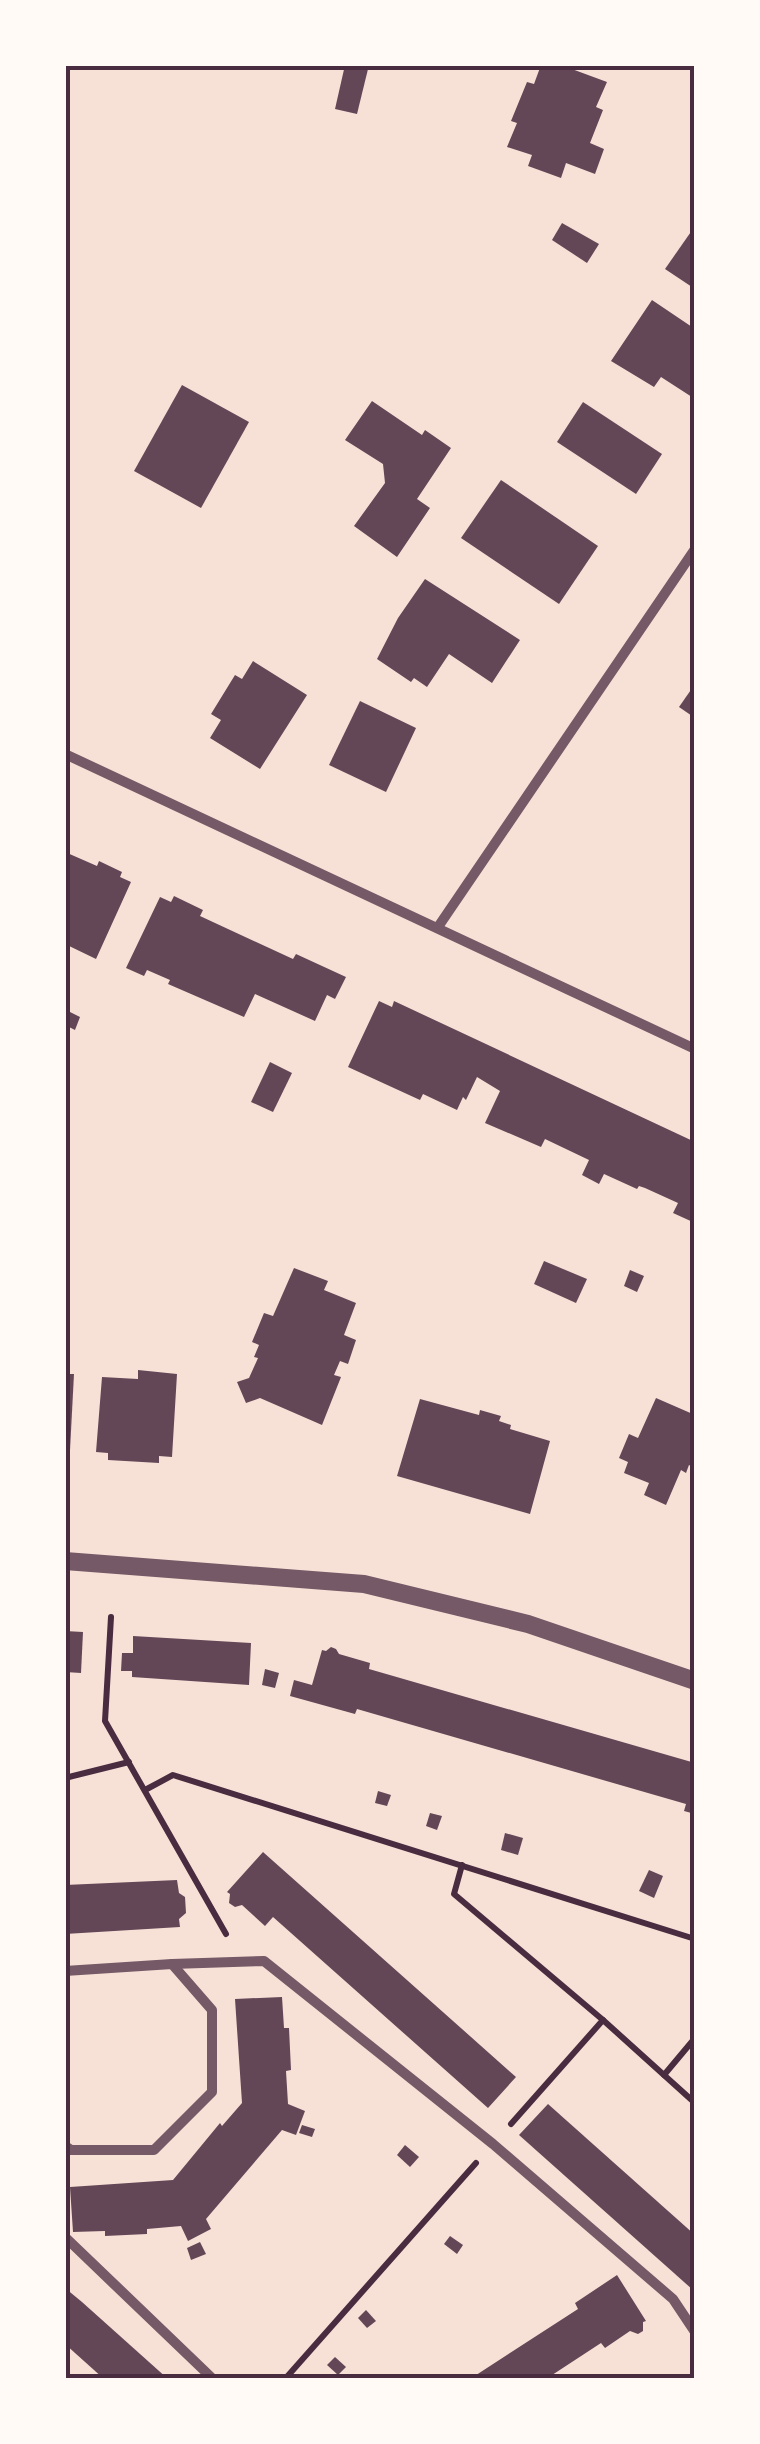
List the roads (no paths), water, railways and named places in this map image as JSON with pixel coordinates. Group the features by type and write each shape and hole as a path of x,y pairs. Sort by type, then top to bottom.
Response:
{"street":[{"path":"438,927 695,548"},
{"path":"65,754 695,1050"},
{"path":"65,1561 364,1584 528,1624 695,1681"},
{"path":"65,1970 264,1961 493,2144 673,2300 695,2332"},
{"path":"65,2146 71,2150 154,2150 212,2092 212,2010 172,1964"},
{"path":"65,2236 213,2379"}]}
